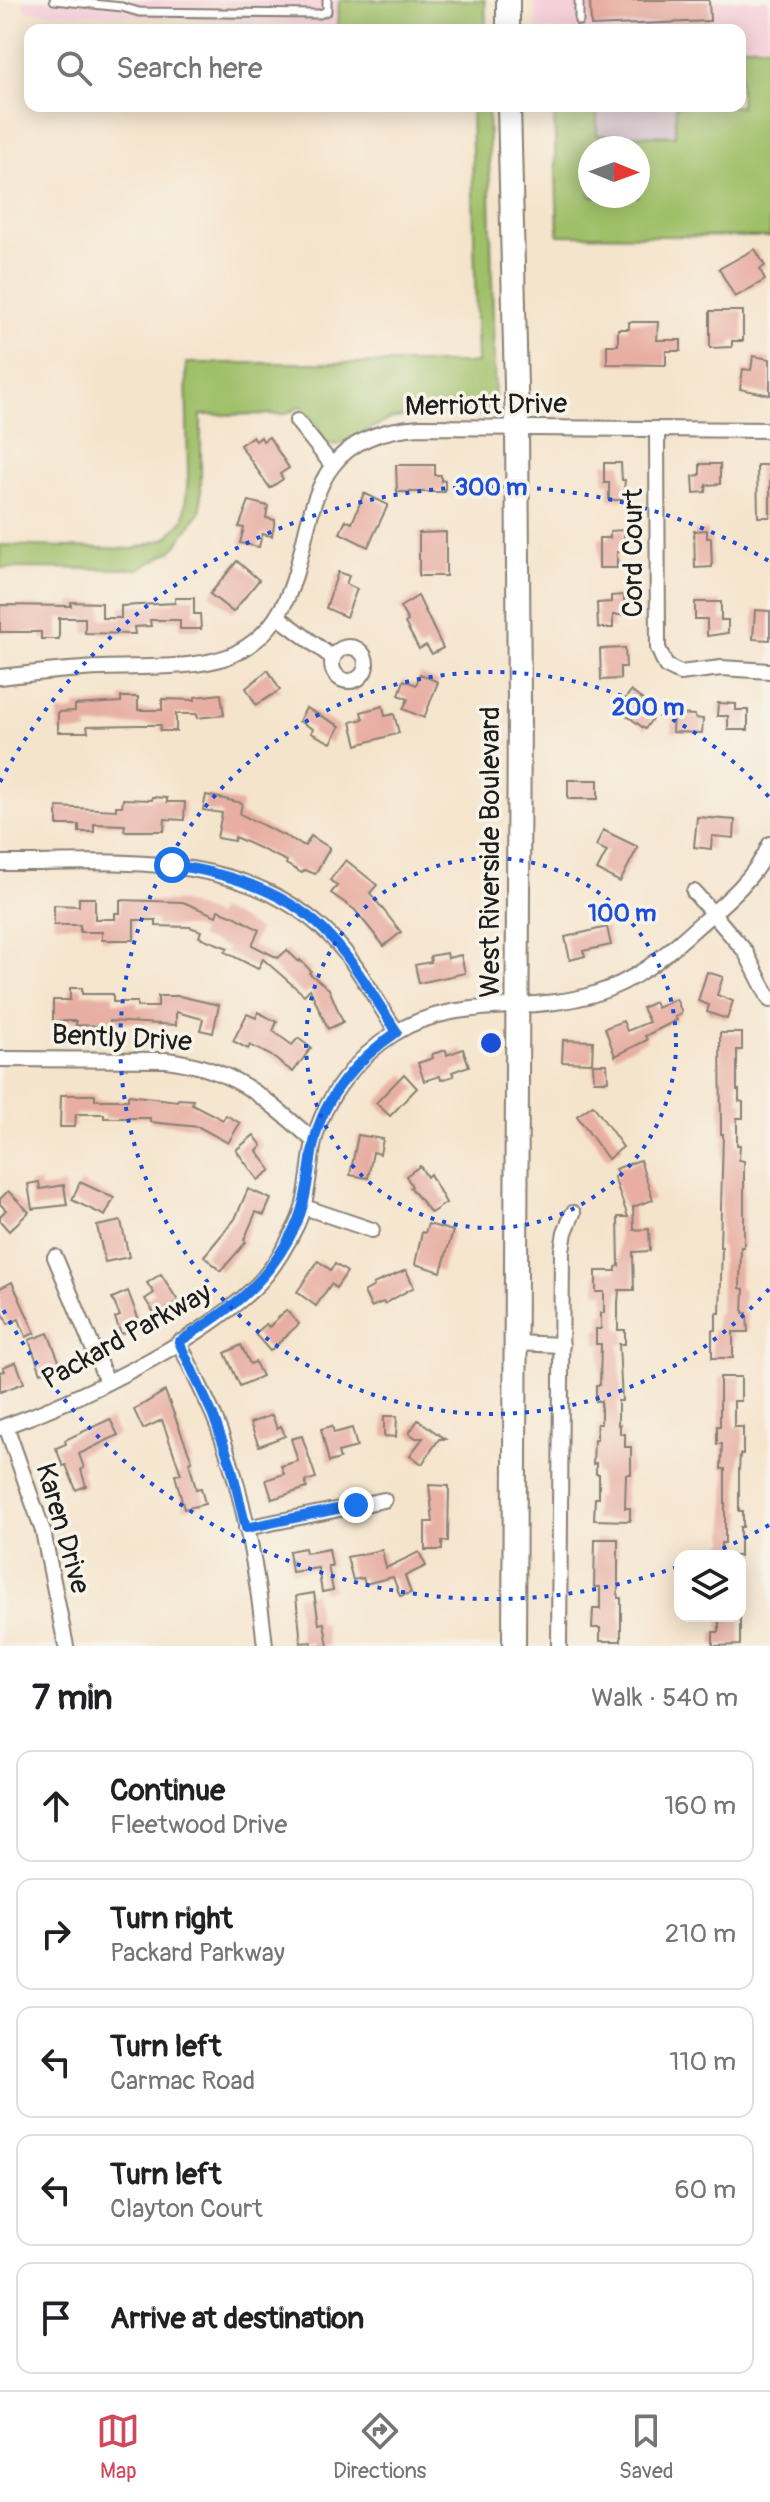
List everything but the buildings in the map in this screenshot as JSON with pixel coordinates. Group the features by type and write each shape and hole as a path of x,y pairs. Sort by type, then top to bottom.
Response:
{"main road":[{"path":"508,0 508,24"},
{"name":"West Riverside Boulevard","path":"509,112 517,427 519,1005 514,1646"}],"street":[{"path":"297,421 332,465"},
{"name":"Merriott Drive","path":"0,677 221,658 250,644 277,616 295,580 312,502 332,465 363,442 397,429 770,430"},
{"name":"Cord Court","path":"657,430 658,648 661,660 680,673 721,668 770,671"},
{"path":"277,616 333,658"},
{"name":"Packard Parkway","path":"3,1427 107,1382 179,1342 255,1288 278,1258 304,1207 314,1141 323,1113 358,1064 397,1032 444,1013 567,1000 621,984 648,970 712,913 750,877 770,844"},
{"path":"0,863 172,865 211,871 268,891 322,928 343,951 397,1032"},
{"path":"694,892 745,951 770,1000"},
{"name":"Bently Drive","path":"0,1059 166,1060 189,1063 233,1078 273,1105 314,1141"},
{"path":"304,1207 372,1230"},
{"path":"559,1646 562,1250 573,1213"},
{"path":"55,1257 107,1382"},
{"path":"179,1342 213,1415 231,1465 257,1582 265,1646"},
{"path":"516,1343 562,1345"},
{"name":"Karen Drive","path":"3,1427 43,1531 66,1646"},
{"path":"246,1528 384,1500"}],"lane":[{"path":"54,0 122,7 139,12 320,14 327,11 327,0"},
{"path":"579,0 579,21"}],"shaded area":[{"path":"24,0 339,0 338,24 24,11"},
{"path":"535,0 768,0 767,46 746,46 746,24 536,24"},
{"path":"597,112 676,112 675,136 596,135"}],"green space":[{"path":"339,0 485,0 486,24 338,24"},
{"path":"746,46 770,46 770,237 558,235 554,112 597,112 597,135 675,136 676,112 746,112"},
{"path":"471,112 488,112 495,407 492,414 412,415 390,419 341,444 333,445 326,441 302,406 286,414 201,415 201,510 173,550 139,569 0,568 0,545 134,549 167,538 184,519 188,477 186,363 477,363"}],"route":[{"path":"172,865 211,871 241,880 268,891 309,918 343,951 397,1032 358,1064 323,1113 314,1141 304,1207 278,1258 255,1288 179,1342 213,1415 231,1465 246,1528 356,1505"}]}
